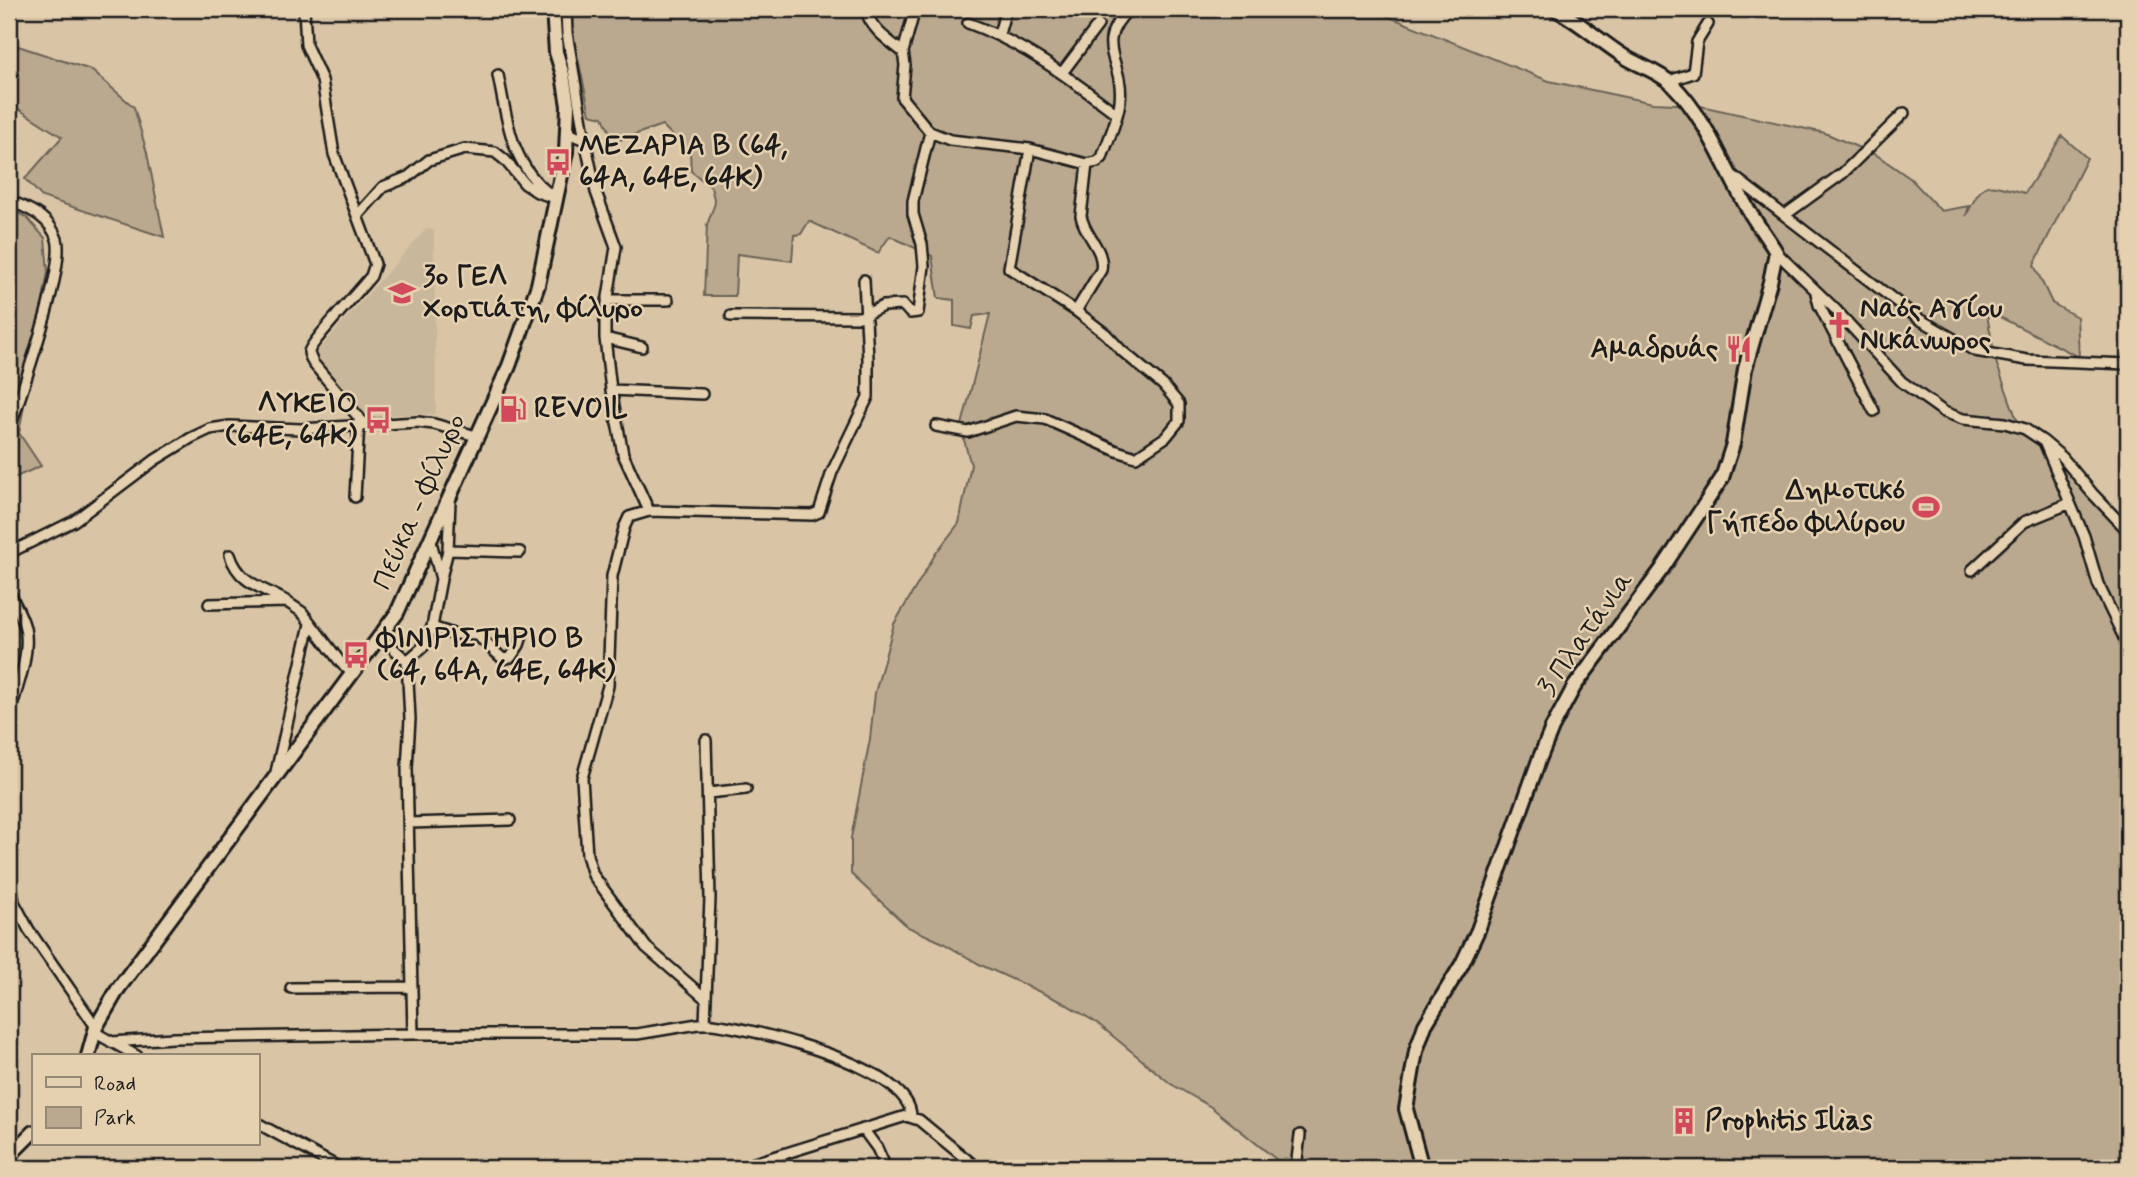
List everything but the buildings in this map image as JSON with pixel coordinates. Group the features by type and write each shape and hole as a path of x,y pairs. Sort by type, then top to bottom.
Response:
{"street":[{"path":"304,9 306,45 322,80 334,154 374,264 371,276 322,331 309,354 313,363 361,423 355,496"},
{"name":"Πεύκα - Φίλυρο","path":"89,1054 95,1030 128,976 380,636 408,593 431,542 509,366 531,309 544,262 568,133 567,94 556,52 553,9"},
{"path":"566,9 567,33 596,192 616,247 607,300 605,338 611,390 623,454 649,511"},
{"path":"866,9 876,28 903,52"},
{"path":"915,9 903,52 905,65 902,98 930,132 950,140 1030,149 1087,164 1102,158 1117,114 1120,100 1119,76 1109,46 1117,21 1129,9"},
{"path":"999,34 1006,9"},
{"path":"1555,9 1571,14 1625,57 1669,81 1707,131 1732,175 1744,203 1776,252 1836,310 1902,382 1944,412 1963,419 2005,423 2025,429 2043,440 2062,457 2128,531"},
{"path":"968,23 999,34 1062,74 1117,114"},
{"path":"1669,81 1693,74 1697,42 1708,24"},
{"path":"1062,74 1098,25"},
{"path":"498,75 520,160 538,185 557,199"},
{"path":"1785,215 1843,173 1904,113"},
{"path":"731,316 864,316 883,306 896,304 902,305 910,313 917,313 924,266 922,244 913,214 913,201 930,132"},
{"path":"568,133 585,139"},
{"path":"357,216 383,187 408,177 429,160 465,149 495,152 525,184 537,192 557,199"},
{"path":"936,426 968,432 1016,416 1045,419 1136,457 1166,437 1179,421 1179,404 1163,385 1076,311 1009,268 1030,149"},
{"path":"1076,311 1101,270 1102,263 1102,255 1082,224 1087,164"},
{"path":"1732,175 1919,319 1975,351 2027,360 2128,364"},
{"path":"9,200 39,214 58,241 57,276 9,431"},
{"name":"3 Πλατάνια","path":"1422,1168 1406,1109 1416,1051 1425,1025 1462,964 1478,930 1495,877 1552,728 1574,687 1662,569 1722,478 1733,444 1745,369 1776,252"},
{"path":"706,999 654,955 593,875 586,841 582,778 607,686 612,576 629,517 649,511 817,514 832,472 868,397 864,280"},
{"path":"1815,291 1819,305 1874,411"},
{"path":"607,300 668,300"},
{"path":"605,338 642,347"},
{"path":"611,390 702,394"},
{"path":"9,553 74,522 155,460 211,429 230,426 287,429 361,423 425,422 476,436"},
{"path":"2043,440 2068,504 2084,536 2098,584 2128,646"},
{"path":"407,661 424,646 432,627 449,550 450,495"},
{"path":"1972,570 2024,522 2068,504"},
{"path":"431,542 441,579"},
{"path":"449,550 520,552"},
{"path":"230,555 244,579 302,612 353,674"},
{"path":"9,592 24,627 26,645 9,716"},
{"path":"209,604 287,602"},
{"path":"274,781 310,624"},
{"path":"432,627 453,634 477,635 503,659 511,657 522,636"},
{"path":"380,636 407,661 413,1034"},
{"path":"705,1023 710,898 706,740"},
{"path":"708,793 746,789"},
{"path":"410,823 510,820"},
{"path":"9,869 14,902 29,930 95,1030 133,1054"},
{"path":"290,988 412,986"},
{"path":"111,1042 173,1038 413,1034 637,1034 705,1023 739,1028 799,1044 864,1069 881,1078 897,1092 910,1109 911,1116"},
{"path":"738,1168 895,1118 911,1116 977,1168"},
{"path":"259,1124 340,1168"},
{"path":"863,1129 877,1148 886,1168"},
{"path":"9,1156 32,1133"},
{"path":"1296,1168 1300,1135"}],"shaded area":[{"name":"3ο ΓΕΛ Χορτιάτη, Φίλυρο","path":"426,229 434,230 436,414 362,415 313,356"}],"green space":[{"path":"571,9 1370,9 1549,81 1653,103 1696,105 1825,133 1878,156 1911,179 1941,211 1969,206 1966,216 1982,189 1987,186 2025,193 2062,136 2087,158 2034,265 2052,303 2077,317 2079,357 1986,310 1996,362 2022,434 2057,456 2128,534 2128,1168 1287,1168 1211,1107 1171,1084 1097,1023 1064,1003 981,965 908,927 851,874 851,838 870,739 875,693 894,624 936,553 959,523 971,465 961,429 990,314 974,316 971,329 954,326 954,300 938,298 932,256 890,236 878,253 809,221 801,234 794,235 792,261 737,254 735,296 704,296 707,225 715,203 711,187 691,171 690,153 662,125 614,142 603,117 590,114 571,26"},
{"path":"9,43 91,70 134,107 147,153 164,237 42,197 25,179 62,137 9,103"},
{"path":"9,208 27,218 45,238 48,272 19,433 41,466 9,480"}],"place":[{"name":"ΜΕΖΑΡΙΑ B (64, 64Α, 64Ε, 64Κ)","path":"558,162"},
{"name":"3ο ΓΕΛ Χορτιάτη, Φίλυρο","path":"402,293"},
{"name":"Ναός Αγίου Νικάνωρος","path":"1839,325"},
{"name":"Αμαδρυάς","path":"1739,349"},
{"name":"REVOIL","path":"513,409"},
{"name":"ΛΥΚΕΙΟ (64Ε, 64Κ)","path":"378,420"},
{"name":"Δημοτικό Γήπεδο Φιλύρου","path":"1926,507"},
{"name":"ΦΙΝΙΡΙΣΤΗΡΙΟ B (64, 64Α, 64Ε, 64Κ)","path":"356,655"},
{"name":"Prophitis Ilias","path":"1684,1121"}]}
